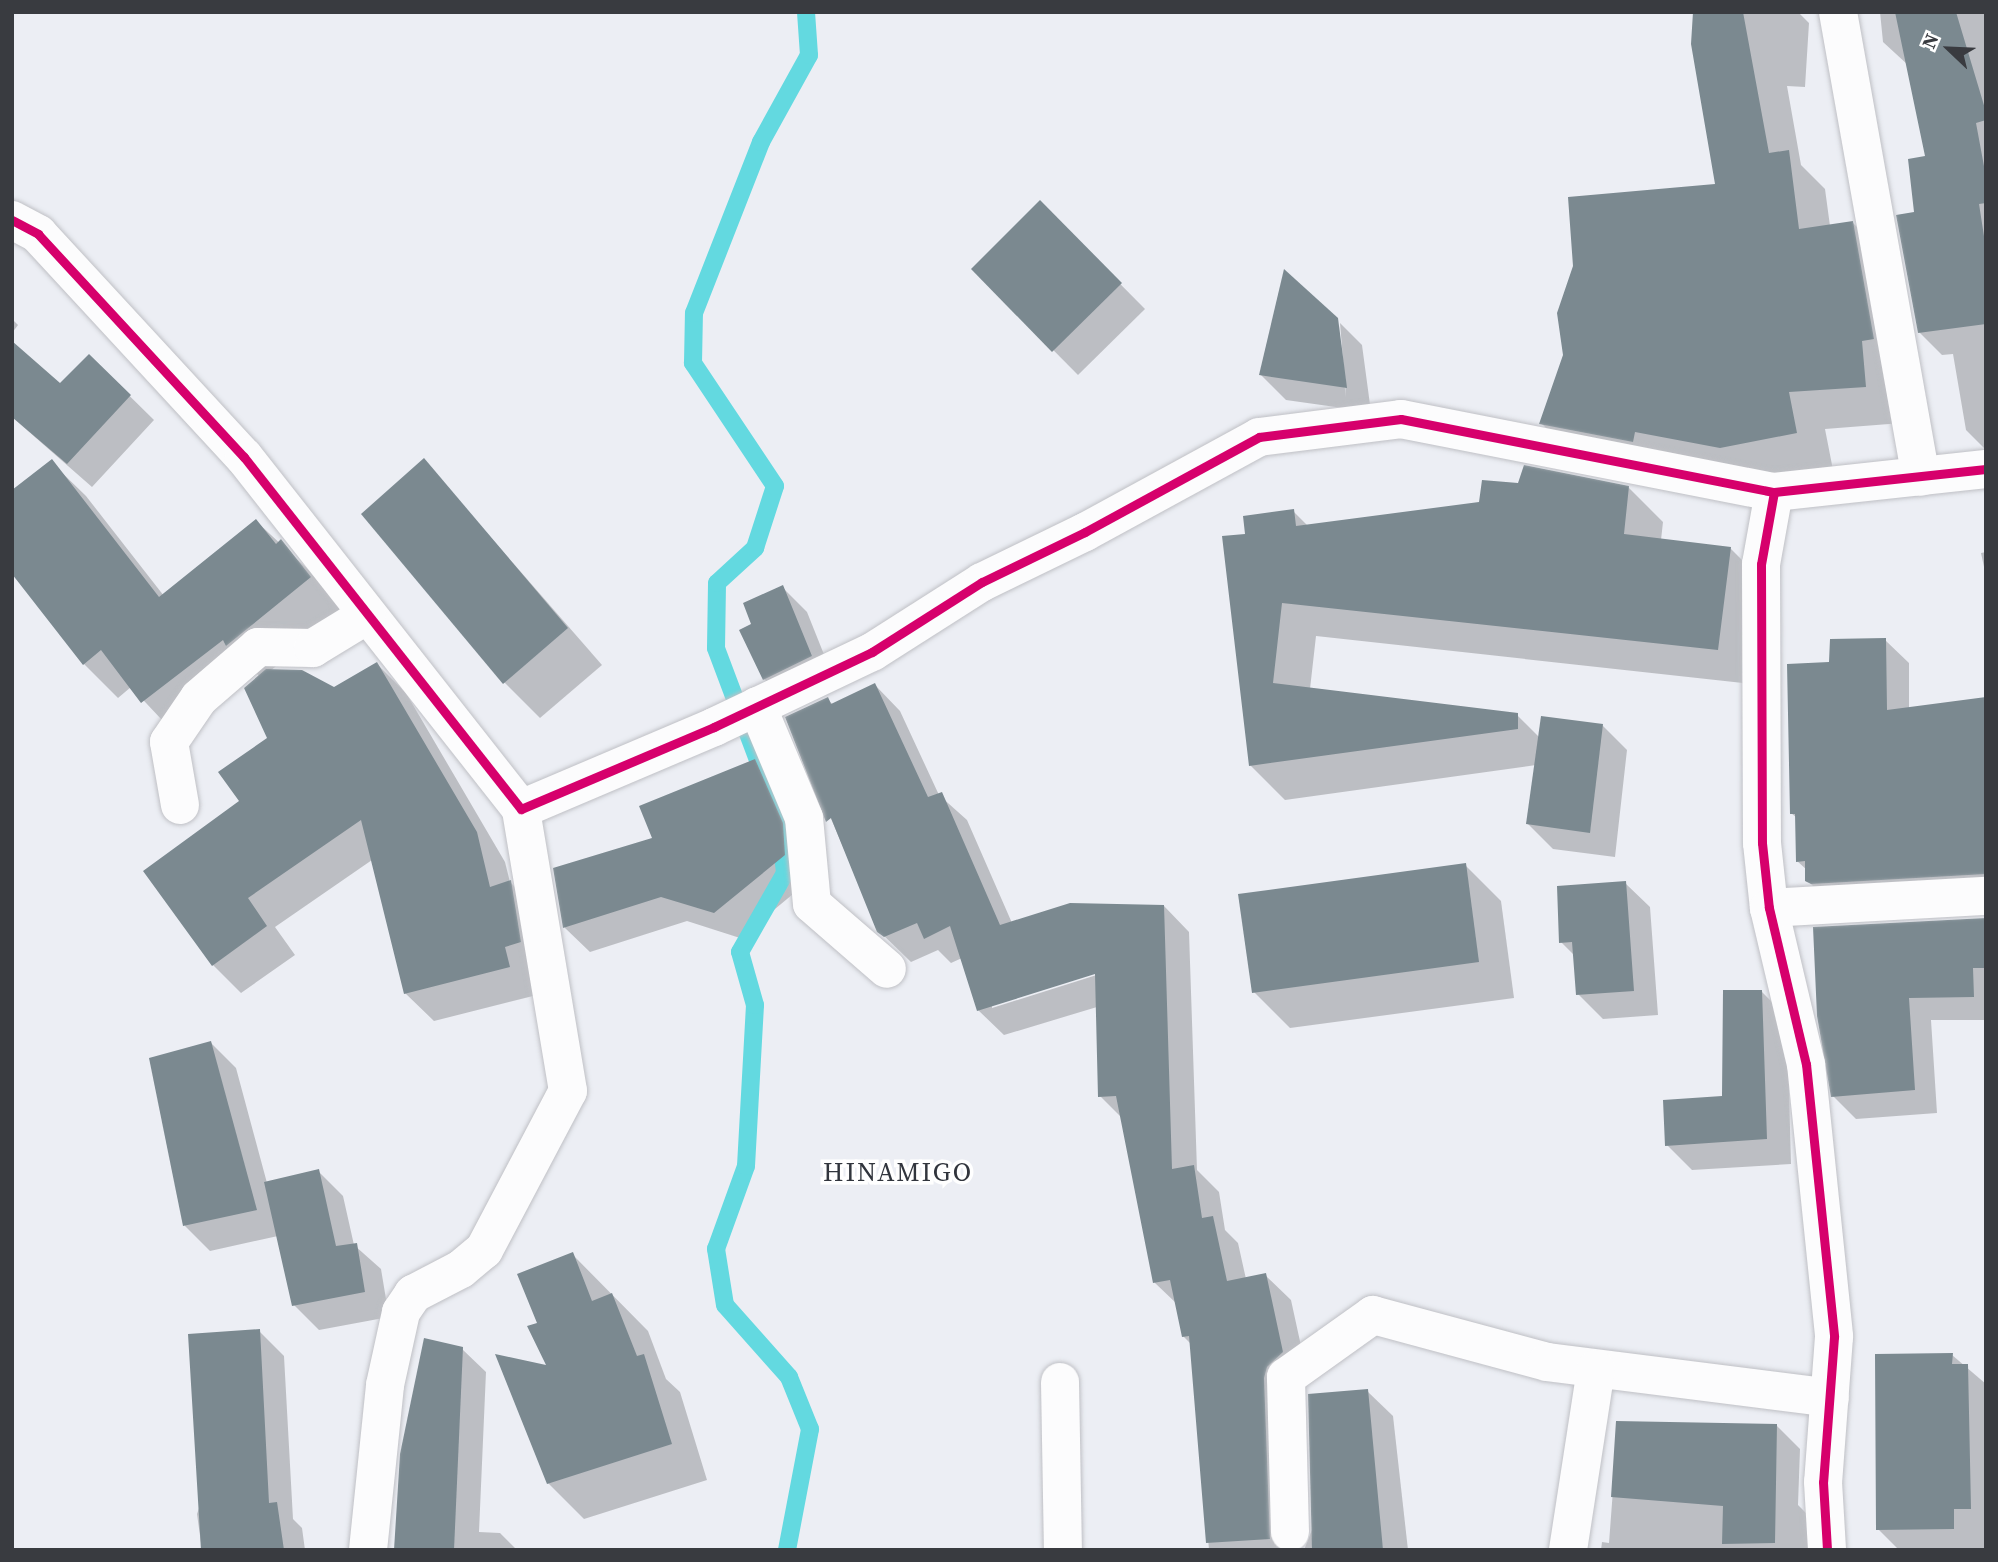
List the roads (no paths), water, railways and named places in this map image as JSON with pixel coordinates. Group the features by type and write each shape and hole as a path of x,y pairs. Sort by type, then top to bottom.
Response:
{"street":[{"path":"1838,12 1921,477"},
{"path":"12,220 38,234 244,457 521,808 568,1091 484,1250 461,1269 413,1294 401,1312 385,1385 369,1550"},
{"path":"521,808 714,727 872,652 982,582 1085,532 1259,437 1401,419 1774,492 1986,469"},
{"path":"1774,492 1761,564 1759,716 1769,908 1806,1064 1834,1337 1823,1482 1827,1550"},
{"path":"180,805 169,742 199,698 258,647 313,648 367,615"},
{"path":"757,706 804,818 812,904 887,969"},
{"path":"1769,908 1986,896"},
{"path":"1290,1532 1286,1377 1373,1315 1547,1362 1830,1398"},
{"path":"1568,1550 1596,1368"},
{"path":"1060,1382 1063,1550"}],"waterway":[{"path":"787,1550 810,1429 789,1377 725,1305 716,1249 746,1166 755,1005 740,952 785,873 779,816 716,648 717,583 755,548 775,486 693,363 694,313 761,142 809,55 806,12"}],"district":[{"name":"HINAMIGO","path":"898,1173"}]}
